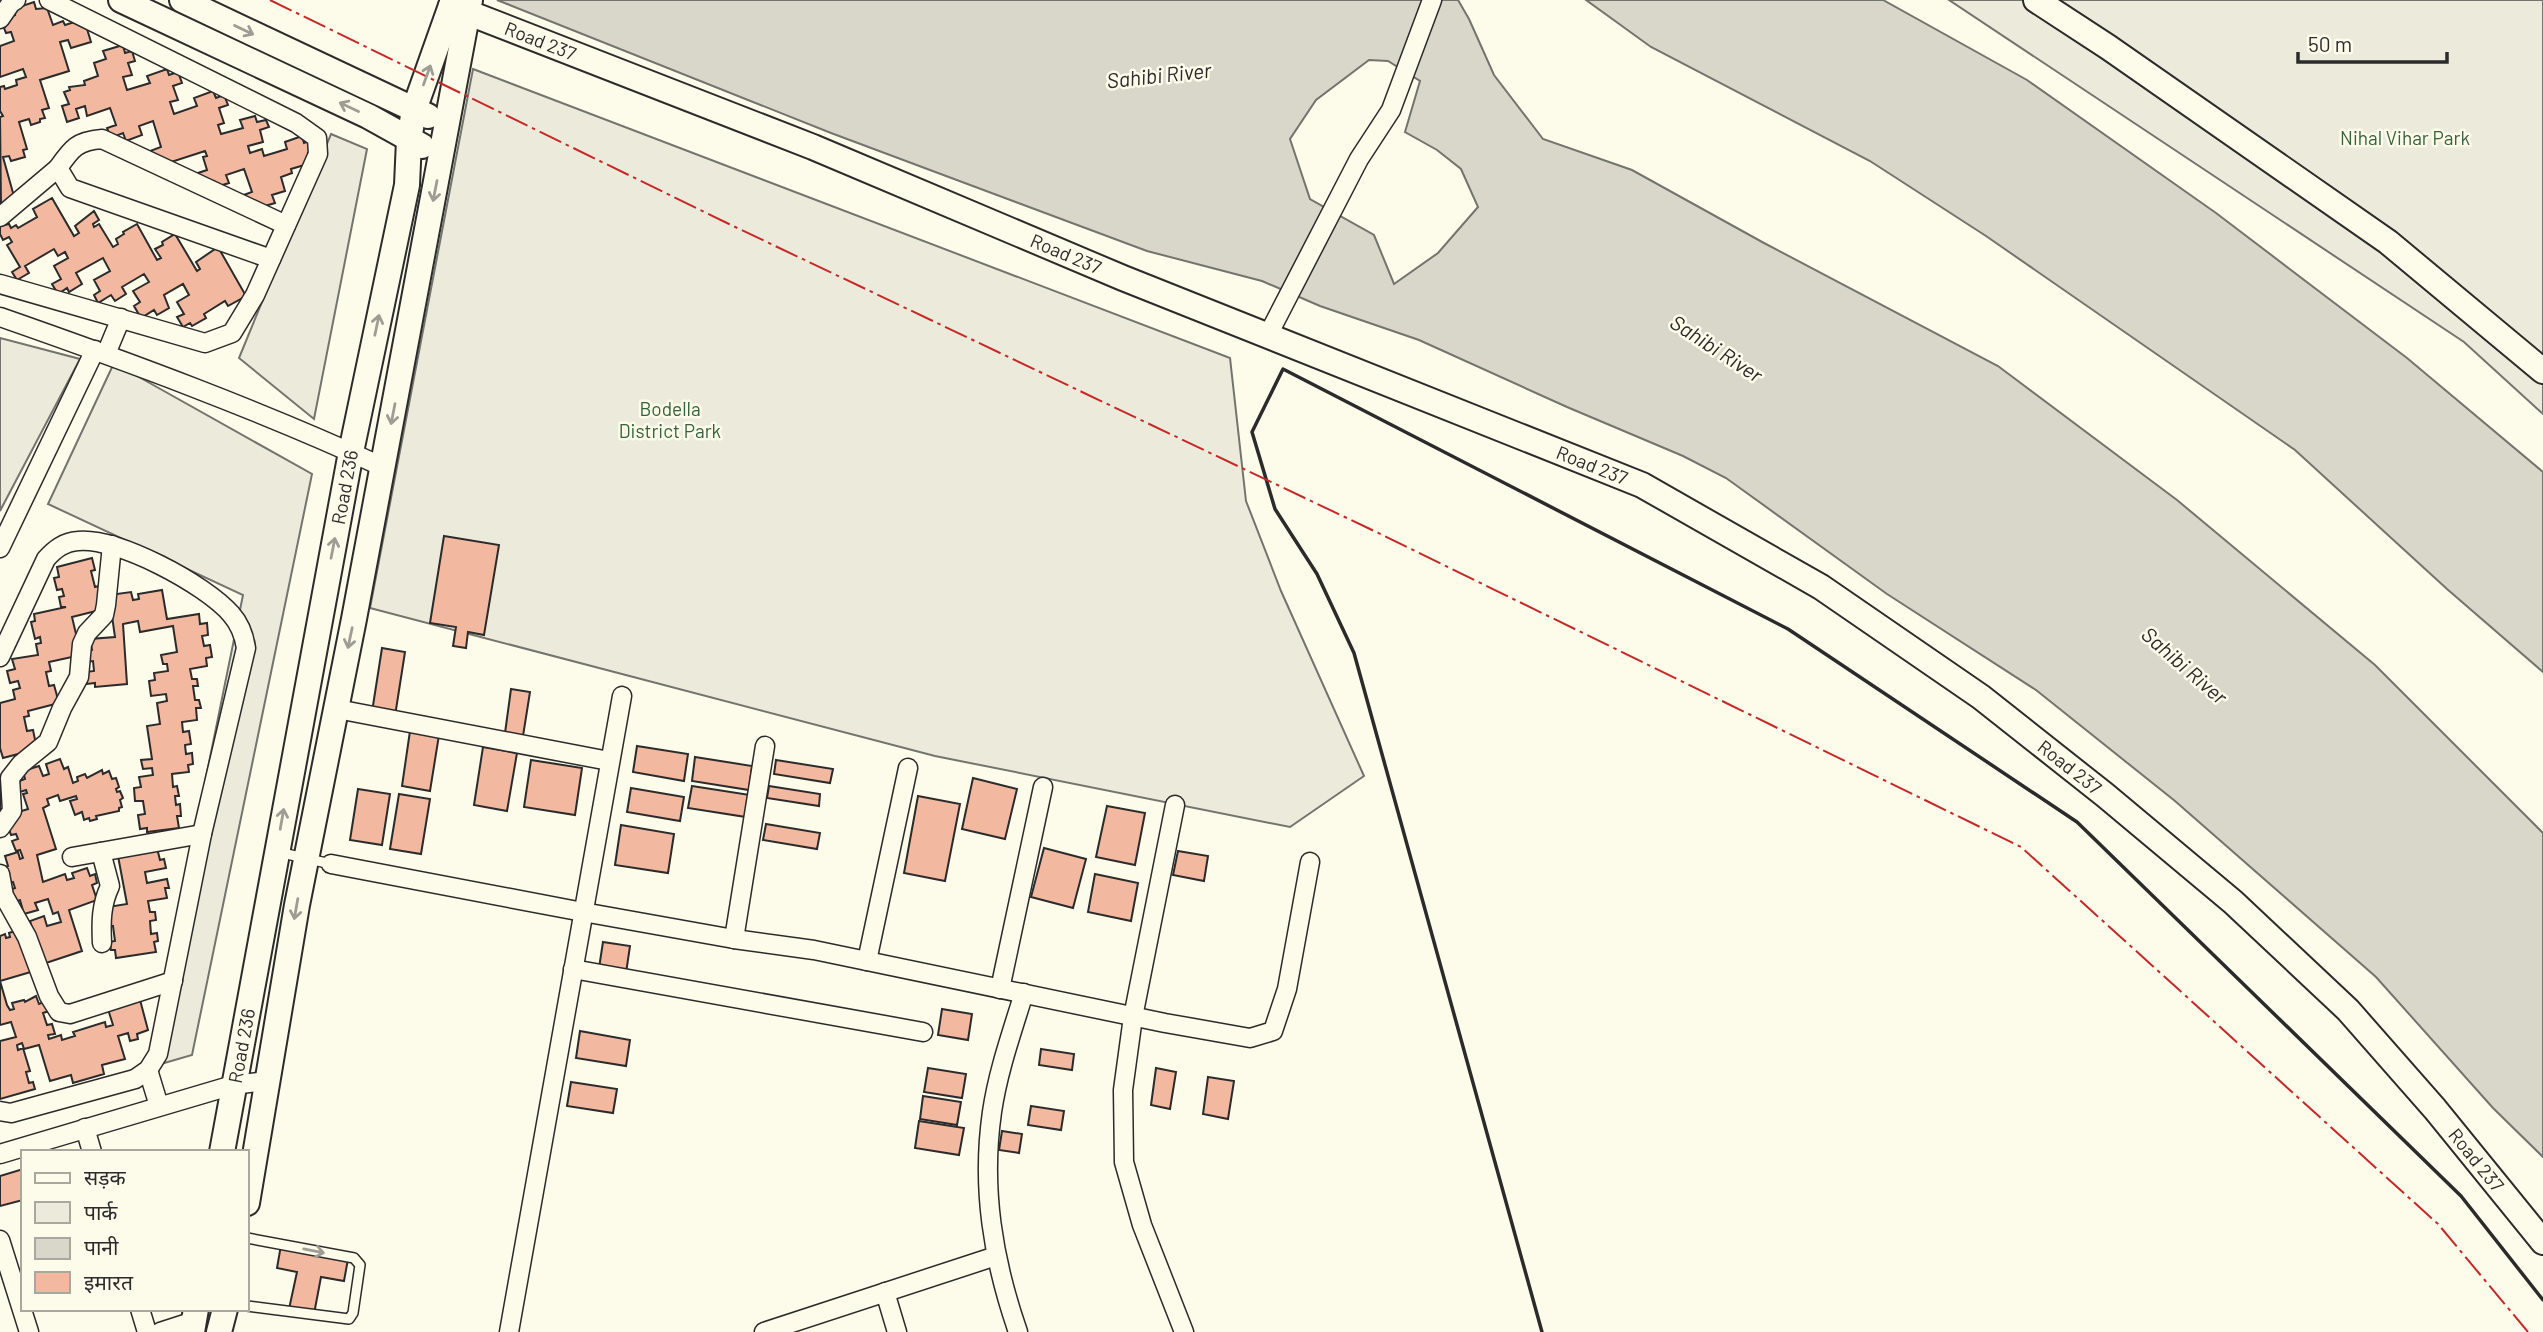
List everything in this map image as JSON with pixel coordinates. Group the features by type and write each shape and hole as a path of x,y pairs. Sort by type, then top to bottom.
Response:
{"street":[{"path":"0,19 16,0"},
{"path":"0,284 205,343 232,333 255,295 318,155 317,138 296,123 49,0"},
{"path":"121,0 368,116 408,140 442,155"},
{"path":"182,0 446,123"},
{"path":"1268,335 1359,159 1391,110 1432,0"},
{"path":"2036,0 2072,22 2388,242 2543,371"},
{"path":"248,1197 297,905 442,155 457,4"},
{"name":"Road 236","path":"222,1150 351,452 407,185 408,140 414,110 457,4"},
{"name":"Road 237","path":"457,4 813,147 1123,278 1642,485 1821,587 1981,697 2105,795 2233,902 2348,1010 2435,1110 2543,1242"},
{"path":"0,217 58,168 71,149 85,140 102,139 286,225"},
{"path":"58,168 70,188 271,259"},
{"path":"0,317 101,352 383,467"},
{"path":"0,548 121,318"},
{"path":"0,657 46,559 58,546 76,541 98,541 112,545 202,587 232,614 243,632 246,648 202,834 158,1054 148,1070 135,1079 11,1113 0,1111"},
{"path":"0,828 12,811 10,778 6,772 21,764 48,742 79,677 82,644 87,632 104,615 112,545"},
{"path":"509,1332 622,696"},
{"path":"337,709 609,761"},
{"path":"734,939 765,746"},
{"path":"867,961 908,768"},
{"path":"1000,989 1043,788"},
{"path":"1175,805 1132,1017 1123,1090 1124,1162 1142,1225 1184,1332"},
{"path":"72,857 202,834"},
{"path":"101,852 110,886 103,902 102,943"},
{"path":"331,864 734,939 814,950 1132,1017 1250,1038 1273,1031 1287,989 1310,862"},
{"path":"0,874 4,896 27,937 49,996 59,1012 70,1014 173,981"},
{"path":"573,969 923,1032"},
{"path":"1018,1332 992,1235 988,1154 992,1111 1002,1064 1024,993"},
{"path":"148,1070 159,1106"},
{"path":"0,1154 233,1085 267,1081"},
{"path":"85,1128 92,1150"},
{"path":"0,1240 21,1307"},
{"path":"764,1332 996,1256"},
{"path":"885,1292 897,1332"},
{"path":"22,1311 29,1332"},
{"path":"141,1311 147,1332"},
{"path":"219,1332 224,1311"},
{"path":"160,1332 194,1321"}],"lane":[{"path":"276,852 331,864"},
{"path":"248,1238 354,1258 360,1265 353,1312 349,1319 248,1306"}],"green space":[{"name":"Nihal Vihar Park","path":"1949,0 2543,0 2543,414 2464,342"},
{"name":"Bodella District Park","path":"473,69 1230,358 1246,501 1281,591 1364,776 1290,827 935,756 370,608"},
{"path":"331,134 367,149 314,419 239,358"},
{"path":"0,338 80,359 0,511"},
{"path":"114,363 312,474 192,1055 147,1068 243,595 48,504"}],"water":[{"name":"Sahibi River","path":"497,0 1458,0 1494,75 1543,139 1632,170 1998,366 2177,500 2375,665 2543,833 2543,1157 2493,1108 2376,977 2175,801 2036,690 1887,594 1726,478 1683,456 1419,340 1320,306 1262,281 1147,251 831,133","holes":["1369,60 1388,61 1420,81 1405,132 1437,150 1461,169 1478,207 1438,253 1394,284 1374,235 1310,199 1290,139 1316,100"]},
{"path":"1586,0 1883,0 2027,80 2216,213 2407,358 2543,472 2543,672 2447,589 2295,450 1986,236 1870,161 1651,47"}],"building":[{"path":"34,2 36,9 47,8 53,25 63,21 65,25 84,19 91,42 71,48 68,40 60,42 69,71 40,80 49,108 42,110 45,118 40,119 40,122 31,125 29,119 19,122 27,149 23,150 25,157 11,161 9,156 3,157 15,200 1,205 0,117 3,116 0,111 0,87 4,86 5,89 17,85 16,80 26,77 23,69 0,77 0,46 14,41 11,32 6,33 1,20 15,15 16,8"},
{"path":"123,45 125,53 132,51 135,61 128,63 132,75 123,77 127,90 150,83 147,76 167,69 169,75 178,72 182,83 173,86 178,100 170,102 174,114 197,106 194,98 213,91 216,98 224,95 228,105 219,108 224,123 218,125 221,134 243,128 240,120 255,116 257,122 266,120 269,127 260,130 263,142 248,146 250,153 262,149 264,156 287,149 285,142 302,136 304,143 312,140 315,151 308,153 311,163 291,169 292,173 281,177 285,191 272,195 275,203 255,209 241,196 252,192 244,169 226,175 229,183 216,187 214,181 201,185 198,173 207,170 203,157 207,156 205,151 162,165 154,163 150,151 161,147 153,121 139,126 142,135 126,141 123,133 111,138 107,128 116,125 110,108 87,116 85,106 76,109 79,118 67,122 62,106 69,104 64,92 70,90 69,87 85,85 84,81 98,76 94,63 106,59 103,51"},
{"path":"52,198 74,236 79,233 75,226 94,211 99,220 93,224 94,227 99,224 113,247 118,244 116,239 124,234 123,232 137,224 157,260 161,258 155,249 175,234 197,271 200,269 196,262 218,247 246,296 228,306 225,301 204,314 206,318 192,326 190,323 183,327 177,317 184,314 177,302 189,295 183,284 164,295 169,308 157,315 154,310 141,318 134,306 140,302 133,291 149,282 144,274 122,287 126,294 115,301 111,295 98,303 94,295 100,291 94,280 110,271 103,258 76,273 82,284 69,292 67,288 58,294 52,284 61,279 54,266 68,258 65,252 58,256 54,249 25,266 29,273 17,280 12,272 20,267 7,245 12,242 9,237 3,240 0,226 9,224 11,228 16,225 18,228 37,217 33,209"},
{"path":"444,536 499,545 484,635 468,632 466,648 453,646 456,627 430,623"},
{"path":"92,558 95,570 91,571 95,587 99,586 104,609 72,617 81,655 49,662 51,671 46,672 49,686 54,685 59,703 28,711 29,716 24,717 27,731 33,730 37,749 3,758 0,748 0,703 15,699 13,690 20,688 18,681 10,683 7,671 15,669 12,659 38,655 36,644 41,643 40,637 35,639 31,622 35,621 34,614 66,607 61,607 59,597 64,596 62,589 57,590 54,578 59,577 57,567"},
{"path":"162,590 167,619 199,614 200,624 207,623 208,635 202,636 204,646 210,645 212,657 206,658 207,666 190,669 192,679 197,679 198,686 193,686 195,700 199,700 201,708 196,708 197,720 182,722 183,732 189,731 191,744 185,745 186,754 192,753 193,764 188,765 189,772 172,774 173,787 177,786 179,796 175,796 176,805 180,804 181,816 177,816 179,828 147,832 147,828 140,829 138,815 145,814 143,801 135,801 134,788 141,787 139,777 153,775 152,768 143,769 141,760 152,759 147,726 160,724 157,703 167,701 166,694 151,696 149,681 155,680 154,673 168,671 161,655 177,652 173,626 140,632 138,621 123,624 127,684 95,687 95,683 87,684 86,672 94,671 93,661 85,662 84,651 92,650 90,639 115,637 109,595 131,592 133,600 139,599 138,594"},
{"path":"382,648 405,652 395,716 372,712"},
{"path":"511,689 530,692 523,736 505,733"},
{"path":"410,731 439,735 430,791 402,786"},
{"path":"637,746 688,754 684,781 633,772"},
{"path":"483,747 517,753 507,811 474,805"},
{"path":"695,757 752,766 749,790 692,781"},
{"path":"60,759 64,769 68,767 73,783 78,781 77,777 85,774 87,778 102,770 103,774 109,771 112,779 116,778 119,787 117,792 120,791 123,798 120,800 122,807 119,811 96,816 97,819 90,821 89,818 84,820 82,812 75,815 70,801 77,799 76,796 60,801 58,795 47,799 49,805 43,808 56,849 37,855 43,882 65,874 67,880 74,878 72,873 87,868 90,876 95,874 97,883 92,885 97,900 69,910 82,951 43,964 30,921 44,916 47,926 61,922 58,912 53,914 48,899 35,903 38,910 24,914 20,900 10,904 6,891 15,888 13,882 6,884 1,869 8,866 5,856 18,852 20,859 23,858 12,841 18,839 16,834 11,835 8,826 15,813 28,809 23,794 27,793 26,790 20,792 17,782 25,779 23,771 39,766 43,776 49,774 46,764"},
{"path":"531,760 582,768 575,815 524,807"},
{"path":"776,760 833,769 830,783 774,774"},
{"path":"973,778 1017,789 1005,839 962,829"},
{"path":"692,786 750,795 746,817 688,808"},
{"path":"769,786 820,794 819,806 767,798"},
{"path":"0,787 8,814 0,817"},
{"path":"631,788 684,797 680,821 627,812"},
{"path":"358,789 390,794 382,845 350,840"},
{"path":"399,794 430,799 421,854 390,849"},
{"path":"918,796 960,804 945,881 904,873"},
{"path":"1107,806 1145,813 1135,865 1096,857"},
{"path":"766,824 820,833 817,849 763,840"},
{"path":"621,825 674,834 668,873 615,865"},
{"path":"157,848 160,860 164,859 166,868 145,872 147,883 167,879 169,888 165,888 167,898 148,901 150,912 155,912 156,920 150,921 151,934 157,933 158,941 154,942 156,952 116,958 115,950 111,950 109,942 115,941 113,926 108,927 108,907 127,904 118,856"},
{"path":"1044,848 1086,859 1073,908 1031,897"},
{"path":"1178,851 1208,856 1204,881 1173,875"},
{"path":"1095,874 1138,883 1131,921 1088,912"},
{"path":"15,931 25,956 29,955 34,971 0,981 0,936 5,934 6,938 10,937 9,933"},
{"path":"603,942 630,946 626,973 599,968"},
{"path":"0,981 10,1010 14,1009 12,1003 25,1002 36,996 39,1004 46,1001 49,1011 43,1013 47,1025 52,1024 55,1034 48,1035 49,1039 61,1035 62,1040 75,1036 73,1032 105,1022 106,1027 113,1025 107,1006 139,996 148,1030 137,1034 138,1039 130,1041 128,1033 118,1036 125,1059 102,1065 104,1074 73,1083 71,1075 50,1081 39,1045 24,1049 22,1043 17,1045 18,1050 23,1048 30,1071 26,1072 29,1083 33,1082 35,1089 0,1099 0,1041 16,1037 11,1022 0,1025"},
{"path":"942,1009 972,1014 968,1040 938,1035"},
{"path":"580,1031 630,1040 626,1066 576,1058"},
{"path":"1041,1049 1074,1054 1072,1070 1039,1065"},
{"path":"928,1068 966,1074 962,1098 924,1092"},
{"path":"1156,1068 1176,1072 1170,1109 1151,1105"},
{"path":"1208,1077 1234,1081 1228,1119 1203,1114"},
{"path":"571,1082 617,1089 613,1113 567,1106"},
{"path":"923,1096 961,1102 957,1125 920,1119"},
{"path":"1031,1106 1064,1111 1061,1130 1028,1125"},
{"path":"919,1121 964,1128 959,1155 915,1148"},
{"path":"1002,1131 1022,1134 1019,1153 999,1150"},
{"path":"21,1170 21,1201 0,1206 0,1176"},
{"path":"281,1245 348,1259 344,1281 321,1277 314,1314 289,1309 297,1272 277,1268"}],"wall":[{"path":"1542,1332 1354,653 1317,574 1275,509 1252,432 1283,369 1788,629 2077,822 2461,1196 2543,1300"}],"power":[{"path":"270,0 729,224 1370,529 2021,847 2438,1224 2528,1332"}]}
